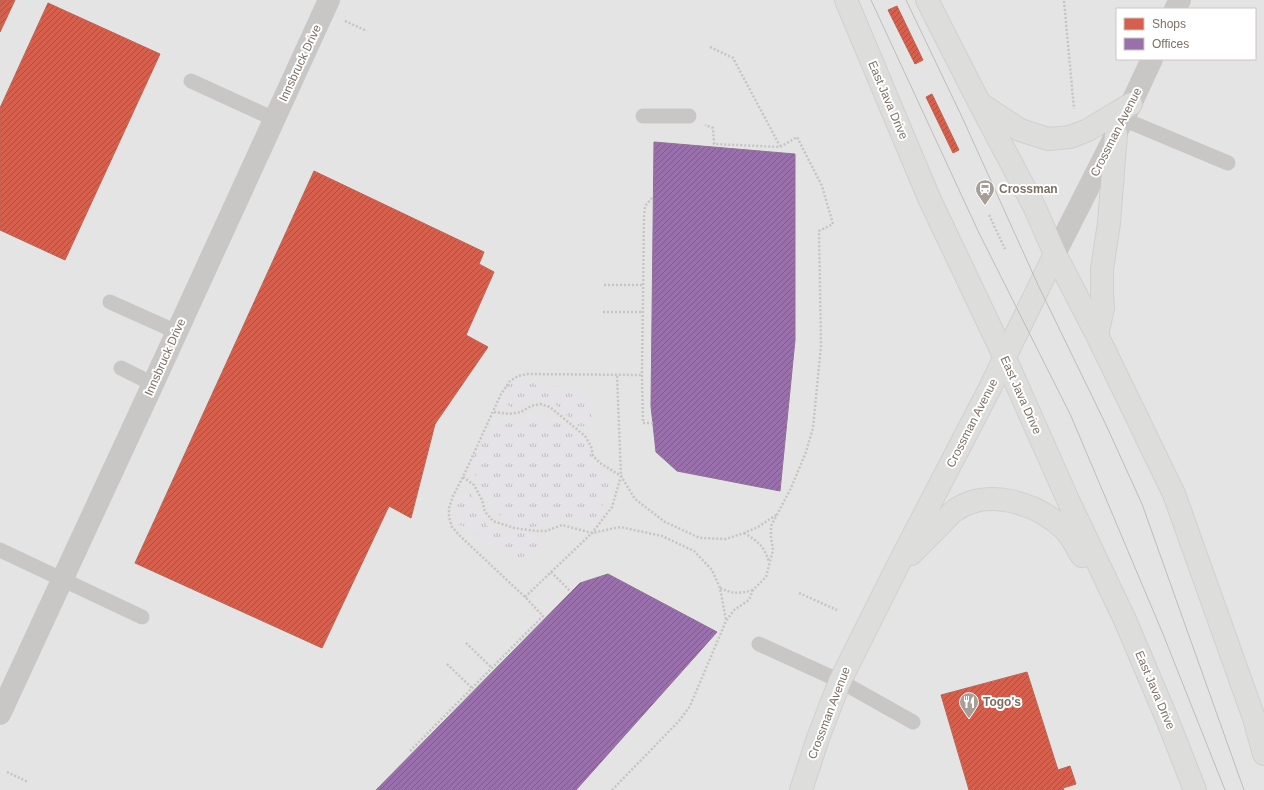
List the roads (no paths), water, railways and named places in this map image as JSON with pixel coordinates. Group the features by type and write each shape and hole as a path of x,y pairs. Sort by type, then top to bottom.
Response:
{"main road":[{"name":"East Java Drive","path":"846,0 929,198 1005,358 1068,500 1125,620 1195,790"},
{"path":"927,0 1034,206 1055,254 1097,335 1174,494 1254,718 1264,754"},
{"path":"980,104 1020,130 1048,138 1070,137 1123,119 1102,270 1103,308 1097,335"},
{"name":"Crossman Avenue","path":"801,790 818,738 840,681 1005,358 1055,254"},
{"path":"895,571 954,511 982,499 1005,500 1021,503 1037,510 1065,529 1125,620"}],"street":[{"name":"Innsbruck Drive","path":"0,714 329,0"},
{"name":"Crossman Avenue","path":"1055,254 1152,60"}],"lane":[{"path":"191,81 274,119"},
{"path":"644,116 689,116"},
{"path":"1123,119 1228,163"},
{"path":"110,302 177,332"},
{"path":"121,368 153,384"},
{"path":"0,550 142,617"},
{"path":"759,644 840,681 913,722"}],"tram line":[{"path":"871,0 979,233 1071,416 1163,634 1225,790"},
{"path":"906,0 962,117 1039,287 1107,427 1142,504 1244,790"}],"place":[{"name":"Crossman","path":"985,206"},
{"name":"Togo's","path":"969,719"}]}
